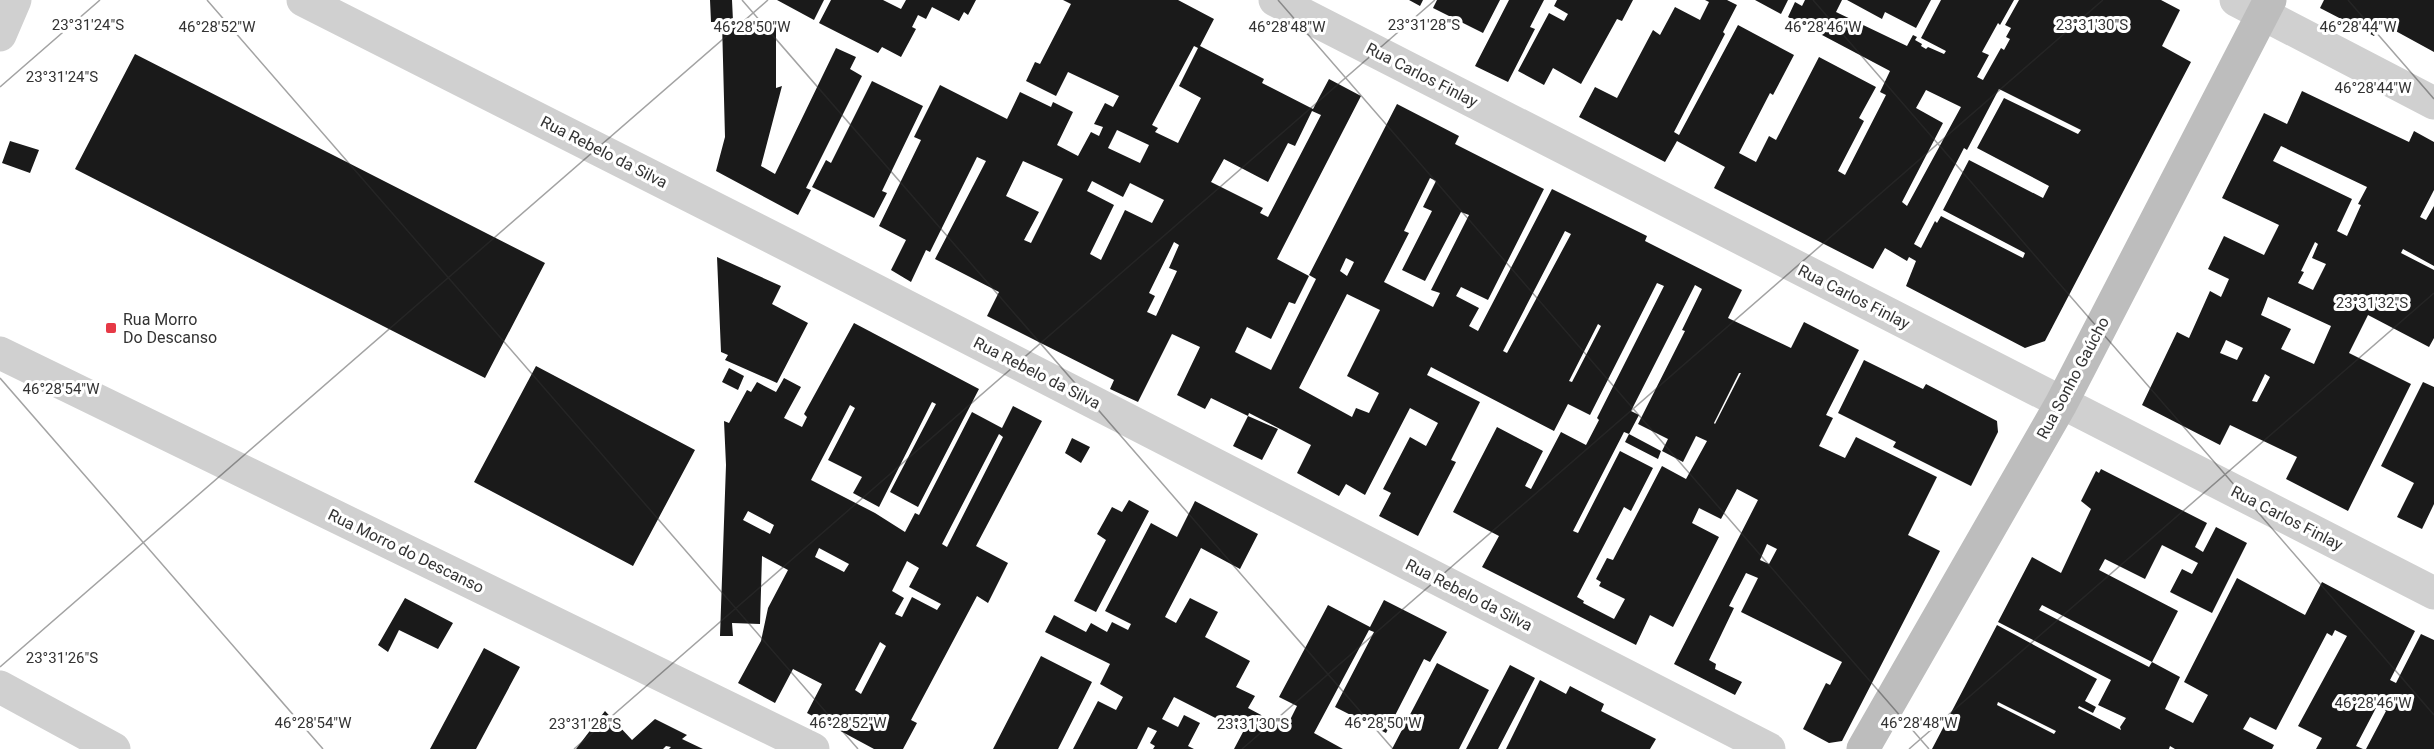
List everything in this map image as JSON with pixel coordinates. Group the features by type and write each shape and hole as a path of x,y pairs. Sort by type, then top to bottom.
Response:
{"street":[{"path":"0,35 15,0"},
{"name":"Rua Rebelo da Silva","path":"303,0 786,244 1769,749"},
{"name":"Rua Carlos Finlay","path":"1275,0 2434,593"},
{"path":"2256,5 2434,103"},
{"name":"Rua Sonho Gaúcho","path":"1863,749 2061,404 2256,5"},
{"name":"Rua Morro do Descanso","path":"0,353 813,749"},
{"path":"0,687 114,749"}],"building":[{"path":"710,0 732,0 733,21 776,21 776,88 782,86 761,166 775,174 836,48 856,57 850,69 862,76 806,188 811,190 798,215 716,171 725,137 722,22 711,22"},
{"path":"777,0 824,0 814,20"},
{"path":"831,0 883,0 901,9 906,0 976,0 968,15 964,12 959,21 932,7 926,19 918,15 912,27 916,29 901,57 882,47 878,53 819,23"},
{"path":"1063,0 1178,0 1214,19 1200,46 1264,79 1262,83 1313,109 1329,79 1361,96 1277,259 1309,276 1295,304 1289,302 1271,339 1247,327 1235,352 1271,370 1316,279 1309,275 1397,104 1459,136 1455,144 1544,189 1488,300 1461,287 1456,296 1479,308 1469,326 1478,331 1552,189 1647,236 1645,241 1742,290 1728,318 1791,348 1804,322 1859,350 1826,415 1833,418 1819,446 1845,458 1856,437 1937,477 1908,535 1940,551 1842,741 1829,743 1803,729 1826,683 1830,685 1842,662 1741,612 1758,578 1746,573 1729,606 1734,608 1709,660 1716,664 1715,669 1742,682 1735,695 1674,664 1758,500 1737,489 1721,519 1699,508 1692,523 1719,537 1673,627 1650,615 1636,645 1482,567 1499,536 1453,512 1497,427 1543,451 1525,486 1531,489 1561,432 1586,445 1599,420 1597,418 1664,286 1657,283 1590,415 1568,404 1554,431 1431,367 1427,375 1480,402 1451,460 1456,462 1418,536 1379,516 1391,493 1383,489 1410,437 1426,446 1438,423 1410,408 1365,495 1346,484 1339,496 1297,473 1311,445 1249,413 1248,416 1211,398 1205,409 1177,395 1200,347 1172,334 1138,402 1110,389 1114,380 987,316 999,292 935,259 986,161 977,157 930,252 926,250 911,282 891,270 906,240 879,226 921,140 914,137 940,85 1007,119 1020,92 1051,107 1053,102 1073,112 1057,145 1078,156 1091,132 1099,136 1103,127 1094,124 1105,103 1113,107 1119,96 1068,72 1056,96 1026,81 1035,62 1040,64 1071,4","holes":["1194,46 1198,48 1179,86 1201,98 1178,143 1155,132 1158,128 1152,125","1312,111 1321,115 1268,217 1260,213 1263,208 1211,182 1224,159 1268,182 1288,143 1295,146","1117,130 1149,145 1140,163 1108,148","1023,161 1063,179 1031,243 1024,240 1039,212 1006,196","1430,178 1436,181 1423,207 1432,211 1402,270 1425,281 1461,212 1469,215 1431,290 1440,293 1433,307 1384,282 1409,233 1404,231","1092,181 1123,197 1130,183 1164,200 1152,223 1125,210 1101,260 1090,254 1114,205 1087,191","1565,231 1571,234 1507,353 1503,351","1174,242 1179,245 1169,268 1177,271 1156,316 1147,312 1155,296 1149,293","1346,258 1354,262 1347,276 1340,271","1695,285 1702,289 1682,330 1685,331 1638,424 1668,439 1662,451 1683,462 1696,436 1707,441 1686,479 1662,466 1613,560 1607,558 1596,579 1601,582 1599,586 1625,599 1614,619 1583,603 1584,601 1577,597 1624,507 1631,511 1653,468 1620,451 1578,533 1573,531 1624,432 1629,434 1639,415 1631,411","1347,294 1380,310 1347,376 1379,393 1369,413 1356,408 1352,417 1299,388","1598,324 1601,326 1572,382 1569,381","1739,373 1741,373 1715,424","1767,544 1777,549 1769,564 1760,560"]},
{"path":"1409,0 1423,0 1420,6"},
{"path":"1437,0 1500,0 1483,33 1433,8"},
{"path":"1509,0 1544,0 1530,27 1535,29 1508,82 1475,66"},
{"path":"1557,0 1633,0 1622,21 1617,19 1581,84 1553,68 1544,85 1518,71 1549,13 1564,21 1568,14 1554,6"},
{"path":"1705,0 1727,0 1737,5 1723,32 1725,34 1674,132 1679,135 1738,25 1794,55 1773,95 1770,93 1739,153 1756,162 1769,136 1776,140 1819,57 1876,87 1859,118 1864,121 1838,171 1845,175 1886,95 1880,92 1890,71 1788,17 1795,2 1802,6 1805,0 1842,0 1836,12 1907,46 1913,35 1917,37 1915,40 1922,44 1921,46 1944,54 1946,51 1921,38 1941,0 2014,0 1982,52 1989,55 1977,77 1983,80 2001,48 2004,50 2010,39 2006,37 2011,28 2005,25 2019,0 2161,0 2180,10 2162,46 2191,62 2045,341 2025,348 1906,286 1916,261 1909,257 1907,261 1885,248 1873,269 1714,188 1725,167 1677,141 1665,162 1579,117 1595,87 1617,98 1653,30 1660,35 1675,7 1700,20 1709,2","holes":["1999,89 2081,130 2078,134 2004,98 1977,148 2049,186 2043,198 1969,160 1943,210 2025,253 2023,258 1941,216 1937,223 1935,221 1921,248 1914,244 1964,148 1967,150","1926,90 1961,107 1907,206 1902,202 1943,123 1916,108"]},
{"path":"1755,0 1788,0 1781,14"},
{"path":"1847,0 1931,0 1916,28 1885,12 1882,19"},
{"path":"2324,0 2434,0 2434,52 2381,23 2374,36 2320,8"},
{"path":"135,54 545,263 485,378 75,169"},
{"path":"872,81 923,106 882,191 887,193 874,218 812,187 826,160 831,163"},
{"path":"2302,91 2409,142 2414,131 2434,142 2434,190 2420,217 2426,220 2434,206 2434,266 2403,249 2401,253 2434,270 2434,338 2429,347 2368,315 2349,353 2411,384 2348,511 2286,479 2297,457 2230,425 2220,445 2142,405 2177,332 2189,338 2210,291 2221,297 2229,279 2208,269 2224,236 2264,255 2279,225 2222,198 2264,113 2287,124","holes":["2281,146 2367,187 2358,204 2361,205 2347,236 2337,231 2352,199 2273,161","2315,242 2318,244 2312,258 2326,264 2313,290 2298,283 2304,272 2301,271","2268,297 2331,326 2314,364 2281,349 2291,329 2261,315","2226,340 2243,348 2237,360 2220,353","2265,374 2270,377 2257,402 2252,401"]},
{"path":"10,141 39,150 30,173 2,163"},
{"path":"717,257 781,286 772,304 808,323 777,383 725,360 728,355 721,352"},
{"path":"854,323 979,389 918,507 890,492 936,404 932,402 879,507 853,493 862,477 828,460 855,408 850,405 811,480 875,513 905,532 915,513 919,515 972,412 1002,428 1013,406 1042,421 976,546 1008,563 988,603 977,596 911,720 917,723 903,749 874,749 807,713 822,684 793,669 775,703 738,683 761,641 768,608 788,570 762,556 760,624 732,623 733,636 720,636 726,465 724,421 729,423 747,390 751,392 757,382 776,392 784,378 801,387 784,418 802,427 807,417 804,414","holes":["999,434 1003,437 947,547 942,544","748,511 774,525 770,534 743,520","819,548 849,564 844,572 815,557","907,561 919,568 909,587 941,604 937,610 912,597 902,617 895,614 904,598 892,591","880,642 886,646 861,694 855,690"]},
{"path":"1864,360 1923,389 1926,384 1997,421 1998,432 1971,486 1893,447 1896,442 1838,413"},
{"path":"536,366 695,450 633,566 474,482"},
{"path":"729,368 744,376 738,390 722,382"},
{"path":"2423,382 2434,387 2434,504 2422,529 2397,517 2414,483 2381,466"},
{"path":"1248,416 1278,429 1262,460 1233,446"},
{"path":"1629,434 1661,451 1658,459 1625,442"},
{"path":"1072,438 1090,447 1081,463 1065,453"},
{"path":"2101,469 2207,523 2195,547 2203,552 2216,527 2247,543 2212,613 2170,592 2182,569 2192,574 2198,563 2162,545 2145,579 2105,559 2099,570 2178,611 2152,662 2180,677 2165,709 2193,723 2208,695 2184,682 2237,578 2305,615 2322,582 2415,631 2390,680 2396,683 2421,634 2434,640 2434,749 2366,749 2386,711 2377,706 2356,746 2363,749 2316,749 2322,738 2298,726 2347,636 2335,630 2332,636 2327,633 2276,730 2250,717 2243,729 2274,745 2272,749 2175,749 2170,746 2169,749 1932,749 1997,625 2097,679 2085,701 2096,707 2093,713 2079,706 2078,708 2121,730 2120,727 2126,718 2098,705 2111,680 1998,622 2032,557 2061,573 2091,509 2081,501 2096,471 2099,473","holes":["2042,605 2152,662 2149,667 2039,610","1998,702 2056,731 2054,734 1997,705"]},
{"path":"1129,500 1149,511 1096,612 1074,601 1106,540 1097,534 1112,507 1122,512"},
{"path":"1195,501 1258,534 1240,569 1201,548 1165,617 1176,623 1190,598 1218,612 1205,637 1250,661 1236,687 1255,696 1248,708 1286,728 1297,706 1279,697 1328,605 1370,627 1384,600 1447,632 1430,662 1424,659 1386,733 1335,707 1374,632 1369,630 1314,733 1343,749 1234,749 1243,732 1174,697 1162,719 1178,727 1184,715 1200,723 1188,746 1194,749 1153,749 1155,746 1150,743 1157,731 1148,727 1137,749 1073,749 1098,701 1116,710 1123,697 1100,684 1110,664 1045,632 1054,615 1086,632 1091,623 1107,632 1112,622 1128,630 1131,624 1105,611 1151,523 1177,537"},
{"path":"405,598 453,623 438,649 399,630 388,652 378,645"},
{"path":"484,648 520,667 476,749 430,749"},
{"path":"1041,656 1092,682 1058,749 993,749"},
{"path":"1437,663 1489,690 1459,749 1392,749"},
{"path":"1510,665 1535,678 1498,749 1466,749"},
{"path":"1540,680 1566,694 1570,686 1604,704 1601,711 1656,739 1650,749 1506,749"},
{"path":"605,711 632,740 655,719 687,735 682,739 703,749 669,749 671,747 666,746 663,749 576,749"}],"place":[{"name":"Rua Morro Do Descanso","path":"111,328"}]}
